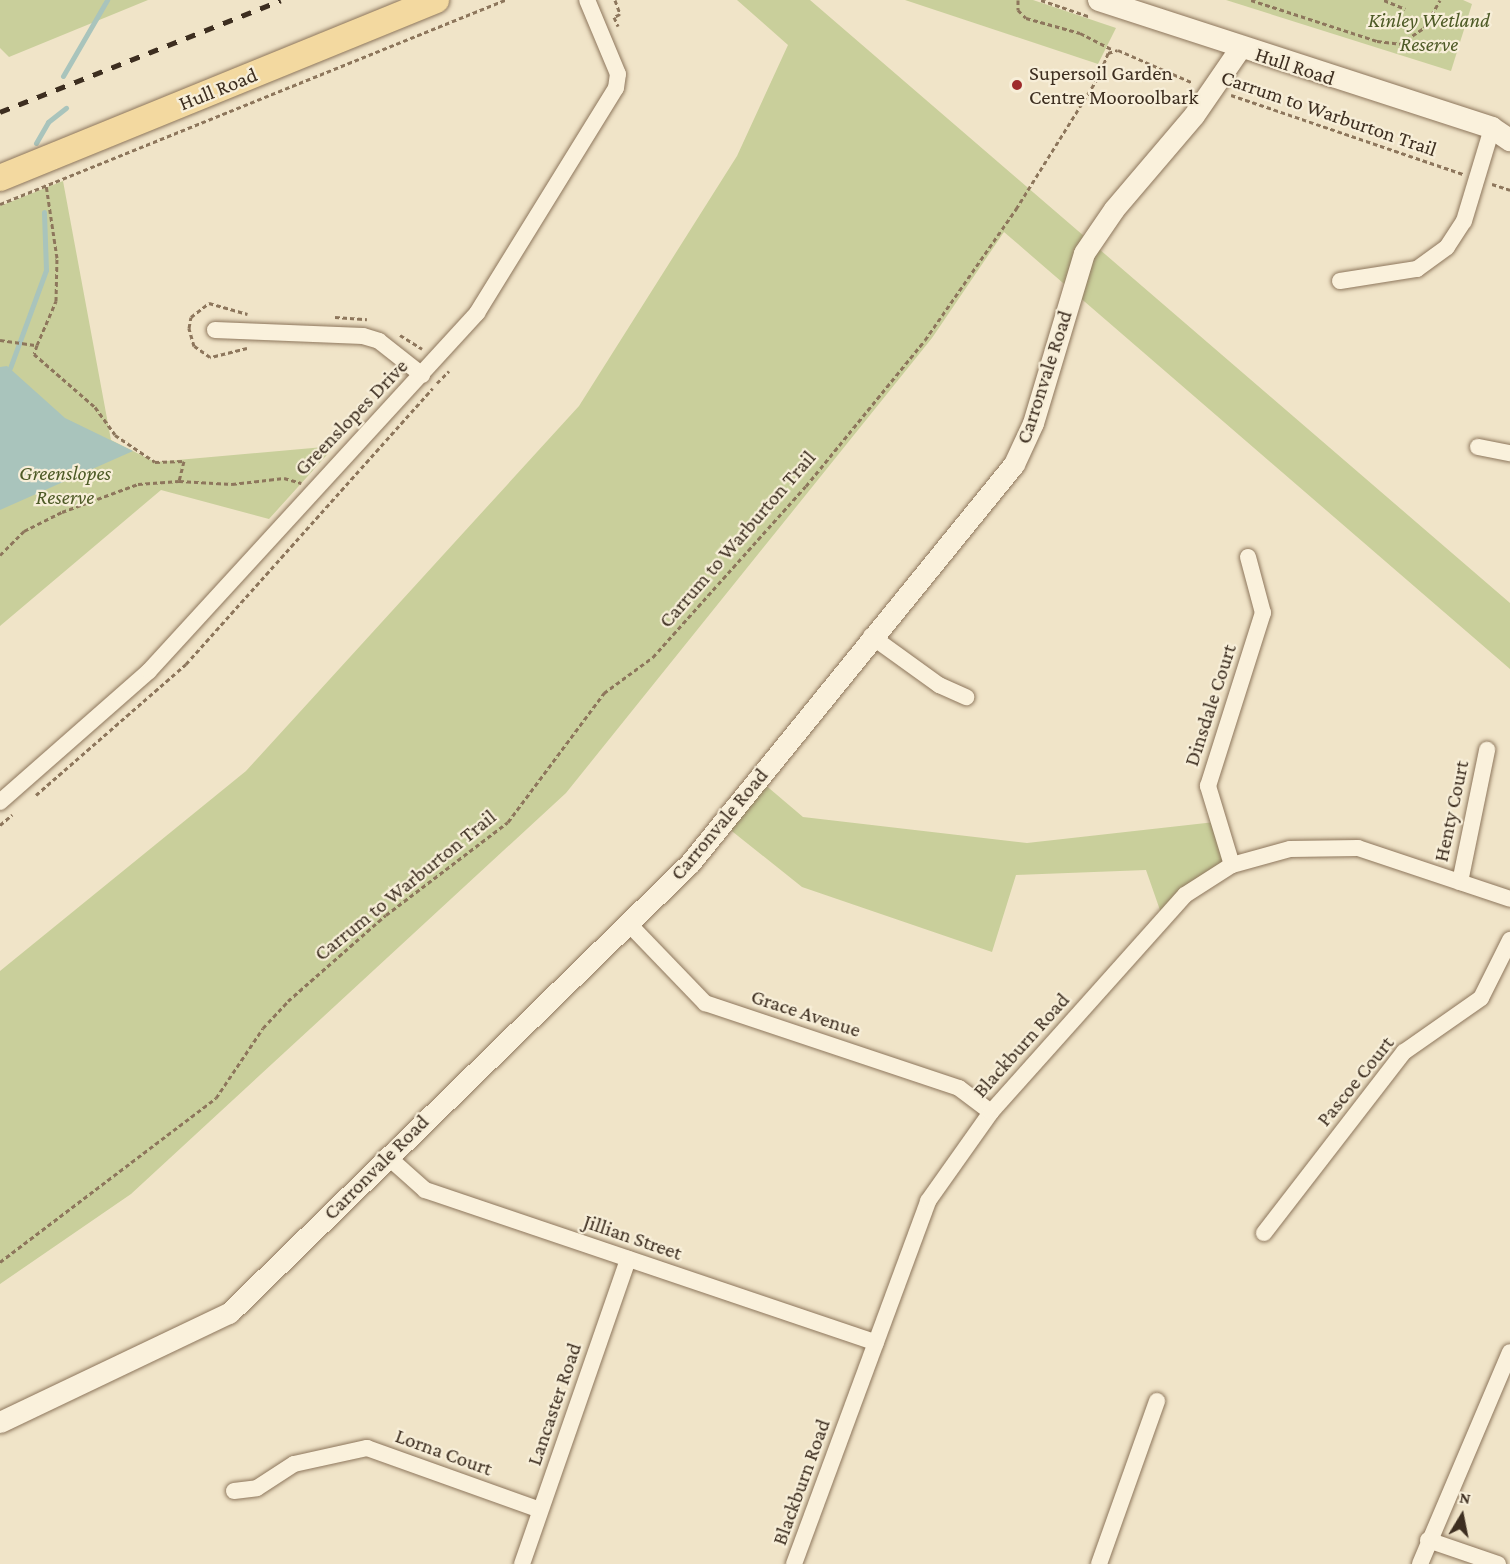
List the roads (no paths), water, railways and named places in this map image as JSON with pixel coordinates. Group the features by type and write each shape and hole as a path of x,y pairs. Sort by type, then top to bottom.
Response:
{"main road":[{"name":"Hull Road","path":"0,178 43,174 436,0"},
{"name":"Hull Road","path":"1098,10 1240,48 1504,132"}],"street":[{"name":"Greenslopes Drive","path":"0,802 149,671 477,313 616,88 618,74 587,0"},
{"name":"Carronvale Road","path":"0,1422 229,1313 387,1156 690,863 871,636 1014,464 1033,423 1084,253 1202,88 1240,48"},
{"path":"1340,281 1417,269 1447,247 1464,221 1476,179 1504,132"},
{"path":"215,330 363,336 379,341 422,375"},
{"path":"1478,447 1510,453"},
{"name":"Dinsdale Court","path":"1232,865 1208,786 1263,613 1248,557"},
{"path":"871,636 939,685 966,696"},
{"name":"Henty Court","path":"1460,882 1487,750"},
{"name":"Blackburn Road","path":"794,1564 928,1201 991,1112 1185,895 1232,865 1290,849 1358,848 1510,898"},
{"name":"Grace Avenue","path":"629,924 705,1003 959,1088 991,1112"},
{"name":"Pascoe Court","path":"1264,1233 1404,1052 1481,998 1510,940"},
{"name":"Jillian Street","path":"387,1156 425,1190 876,1343"},
{"name":"Lancaster Road","path":"522,1564 628,1259"},
{"path":"1420,1564 1428,1540 1510,1352"},
{"path":"1099,1564 1156,1401"},
{"name":"Lorna Court","path":"234,1491 257,1488 294,1464 367,1448 540,1510"},
{"path":"1428,1540 1498,1564"}],"water":[{"path":"7,366 65,418 133,451 0,510 0,367"}],"waterway":[{"path":"63,76 107,0"},
{"path":"36,143 48,122 66,108"},
{"path":"10,368 46,270 44,212"}],"railway":[{"path":"0,112 281,0"}],"place":[{"name":"Supersoil Garden Centre Mooroolbark","path":"1017,85"}],"park label":[{"name":"Kinley Wetland Reserve","path":"1429,32"},
{"name":"Greenslopes Reserve","path":"65,485"}]}
